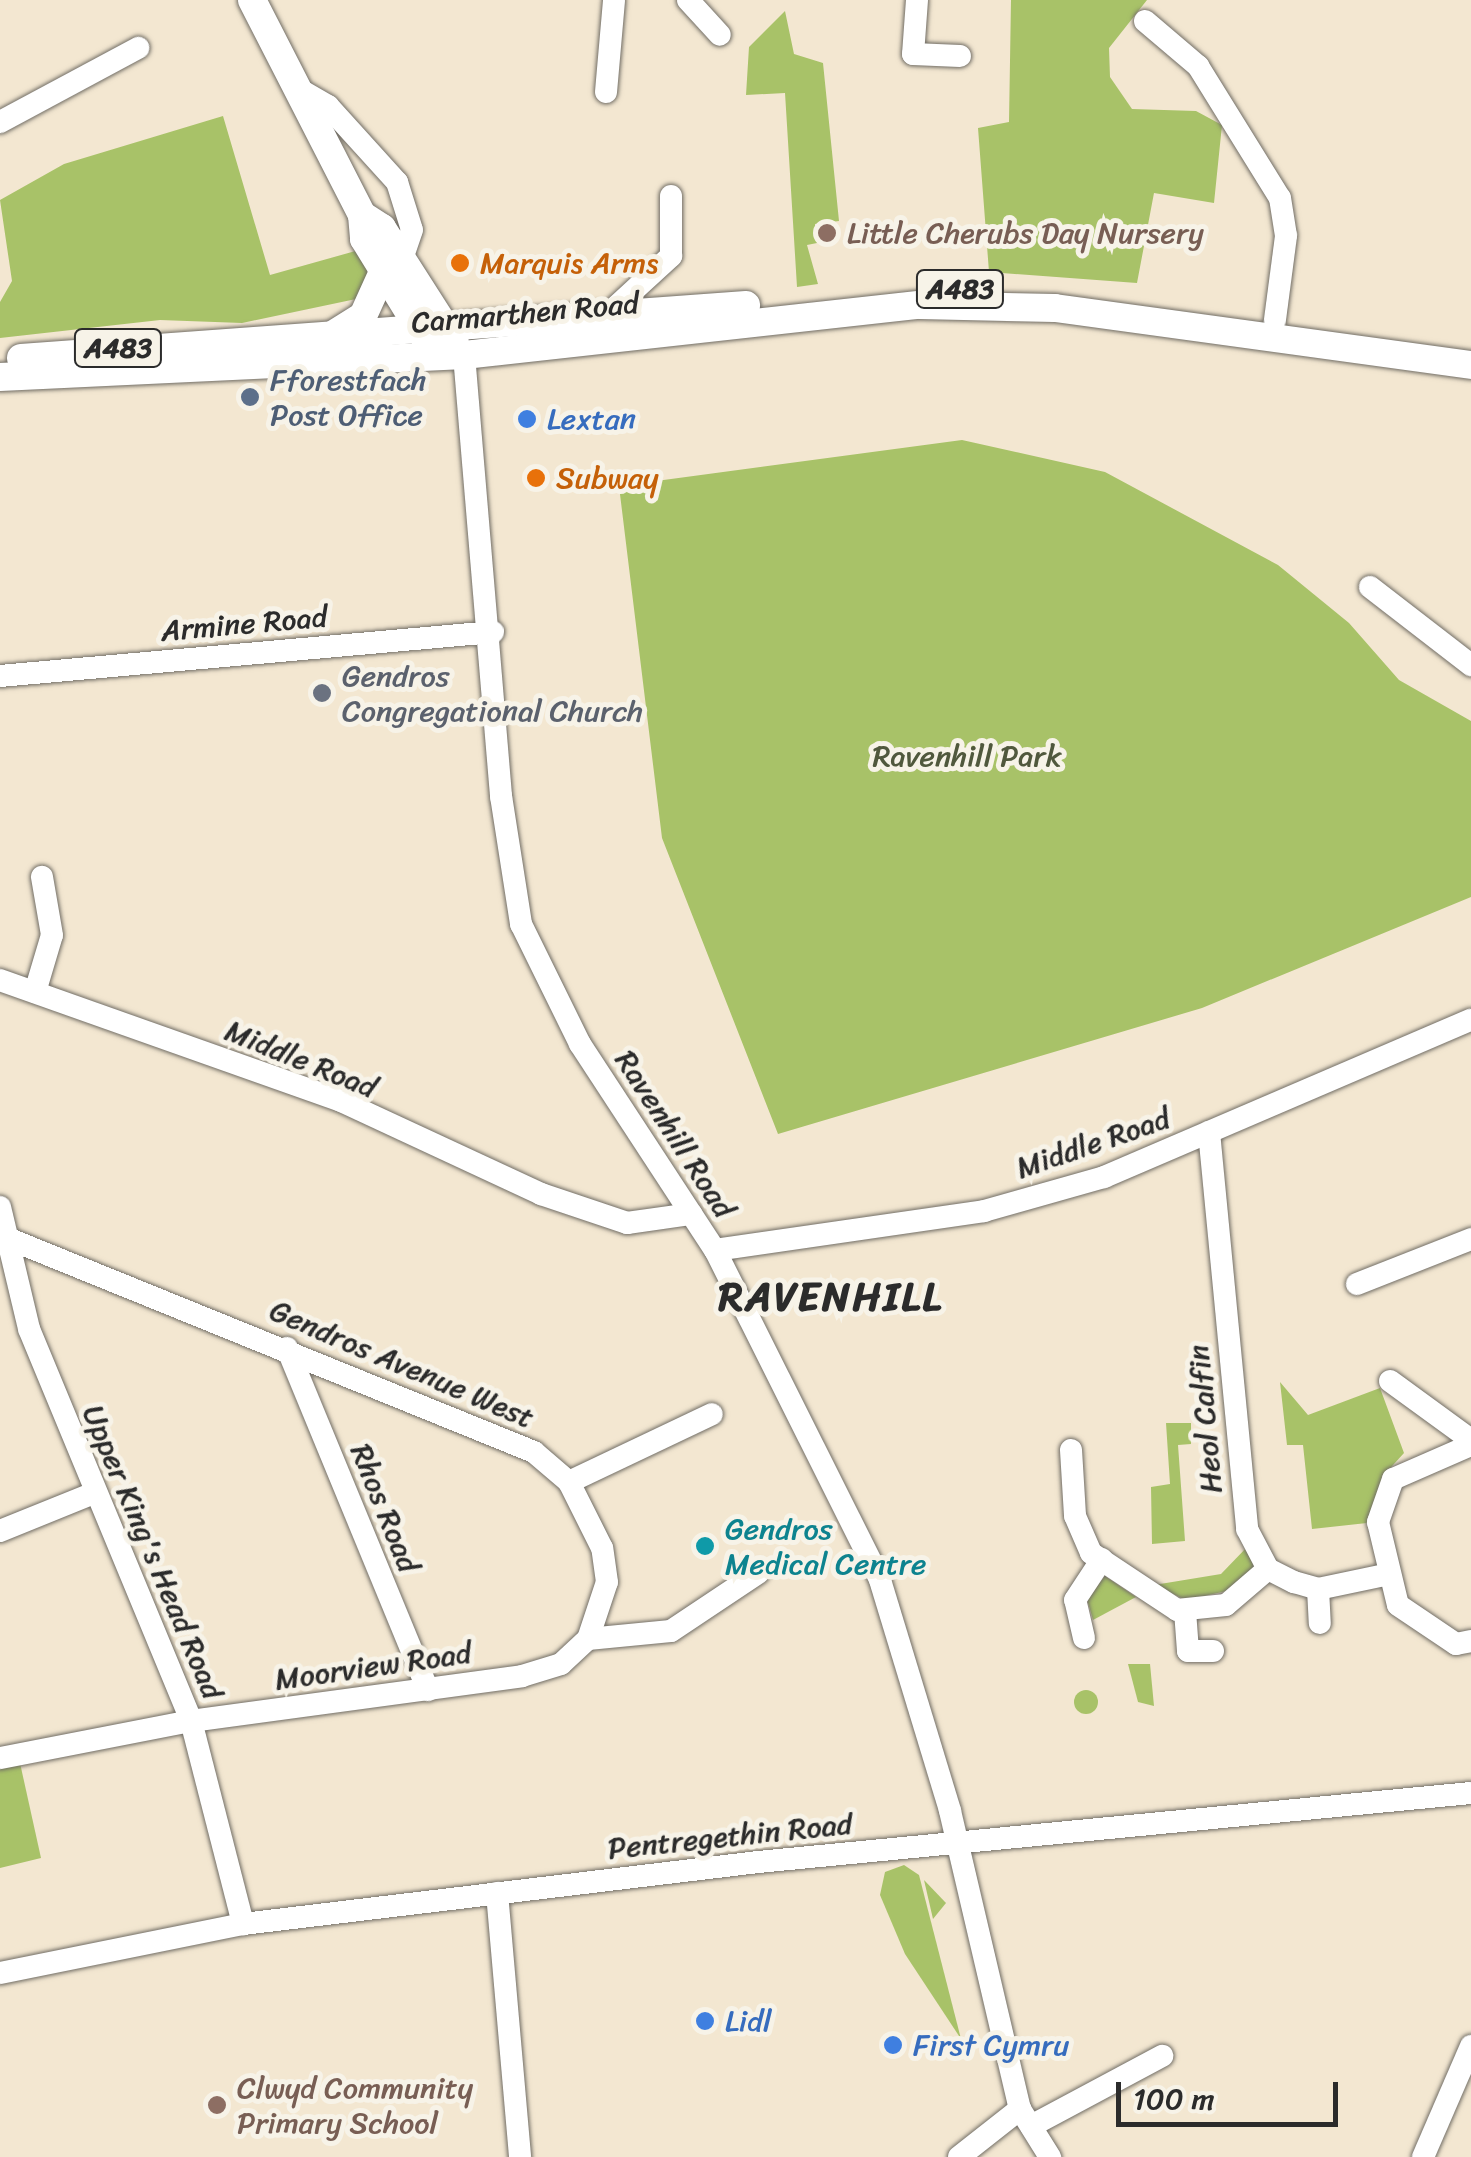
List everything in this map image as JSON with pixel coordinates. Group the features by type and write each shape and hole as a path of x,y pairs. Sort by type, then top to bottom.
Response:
{"main road":[{"path":"252,0 362,215 443,344"},
{"path":"322,340 363,316 392,265"},
{"name":"Carmarthen Road","path":"0,360 322,340 443,344 608,314 966,289 1275,320 1471,347"},
{"name":"Carmarthen Road","path":"0,377 889,308 1016,305 1471,365"}],"street":[{"path":"606,92 614,0"},
{"path":"688,0 720,34"},
{"path":"917,0 913,54 960,56"},
{"path":"1145,21 1198,66 1280,198 1286,236 1275,320"},
{"path":"0,122 138,48"},
{"path":"297,88 328,106 397,182 412,230 392,265"},
{"path":"608,314 670,256 671,196"},
{"name":"Ravenhill Road","path":"443,344 471,428 492,632 501,796 521,924 580,1044 715,1250 880,1580 916,1681 1026,2117 1050,2157"},
{"path":"1370,587 1471,666"},
{"name":"Armine Road","path":"0,676 492,632"},
{"path":"36,992 52,935 42,877"},
{"name":"Middle Road","path":"0,980 341,1102 541,1194 627,1222 691,1214"},
{"name":"Middle Road","path":"715,1250 984,1211 1209,1132 1471,1020"},
{"name":"Heol Calfin","path":"1209,1132 1242,1506 1268,1569"},
{"name":"Upper King's Head Road","path":"0,1206 12,1240 23,1310 94,1493 190,1720 243,1924"},
{"path":"1357,1284 1471,1238"},
{"name":"Gendros Avenue West","path":"12,1240 287,1348 534,1452 569,1482 602,1548 607,1582 588,1639 561,1664"},
{"name":"Rhos Road","path":"287,1348 428,1690"},
{"path":"1395,1394 1471,1443"},
{"path":"569,1482 712,1414"},
{"path":"1471,1443 1393,1479 1378,1522 1398,1605 1416,1621 1456,1644 1471,1641"},
{"path":"1070,1450 1075,1516 1102,1559 1186,1611 1226,1604 1268,1569 1318,1589 1390,1574"},
{"path":"0,1531 94,1493"},
{"path":"1084,1638 1075,1600 1102,1559"},
{"path":"588,1639 671,1631 758,1573"},
{"path":"1318,1589 1320,1623"},
{"path":"1186,1611 1188,1652 1213,1650"},
{"name":"Moorview Road","path":"0,1758 190,1720 428,1690 561,1664"},
{"name":"Pentregethin Road","path":"0,1973 243,1924 954,1843 1471,1794"},
{"path":"498,1893 520,2157"},
{"path":"1423,2157 1471,2046"},
{"path":"959,2157 1026,2117 1162,2056"}],"green space":[{"path":"1011,0 1147,0 1109,48 1110,77 1132,109 1196,111 1222,125 1214,203 1154,193 1137,283 989,272 978,128 1009,122"},
{"path":"785,11 794,54 823,63 839,221 815,224 817,243 807,245 818,284 797,287 785,93 746,95 749,47"},
{"path":"223,116 270,275 359,250 368,273 356,299 242,323 160,320 0,338 0,302 12,281 0,200 64,164"},
{"name":"Ravenhill Park","path":"962,440 1105,472 1278,565 1349,623 1399,680 1471,721 1471,897 1202,1008 778,1134 662,838 619,486"},
{"path":"1280,1382 1308,1415 1380,1388 1404,1453 1383,1476 1367,1523 1312,1529 1303,1445 1287,1445"},
{"path":"1166,1423 1191,1423 1191,1444 1178,1445 1185,1541 1152,1544 1151,1487 1170,1484"},
{"path":"1248,1546 1255,1571 1231,1590 1186,1600 1154,1585 1221,1574"},
{"path":"1105,1576 1136,1597 1093,1620 1087,1599"},
{"path":"1128,1664 1150,1664 1154,1706 1138,1702"},
{"path":"1086,1690 1095,1693 1095,1711 1086,1714 1077,1711 1074,1702 1077,1693"},
{"path":"20,1763 41,1858 0,1868 0,1766"},
{"path":"904,1865 919,1875 961,2039 905,1954 880,1895 885,1872"},
{"path":"924,1880 946,1903 933,1919"}],"place":[{"name":"Little Cherubs Day Nursery","path":"827,233"},
{"name":"Marquis Arms","path":"460,263"},
{"name":"Fforestfach Post Office","path":"250,397"},
{"name":"Lextan","path":"527,419"},
{"name":"Subway","path":"536,478"},
{"name":"Gendros Congregational Church","path":"322,693"},
{"name":"Gendros Medical Centre","path":"705,1546"},
{"name":"Lidl","path":"705,2021"},
{"name":"First Cymru","path":"893,2045"},
{"name":"Clwyd Community Primary School","path":"217,2105"}],"district":[{"name":"RAVENHILL","path":"831,1297"}]}
